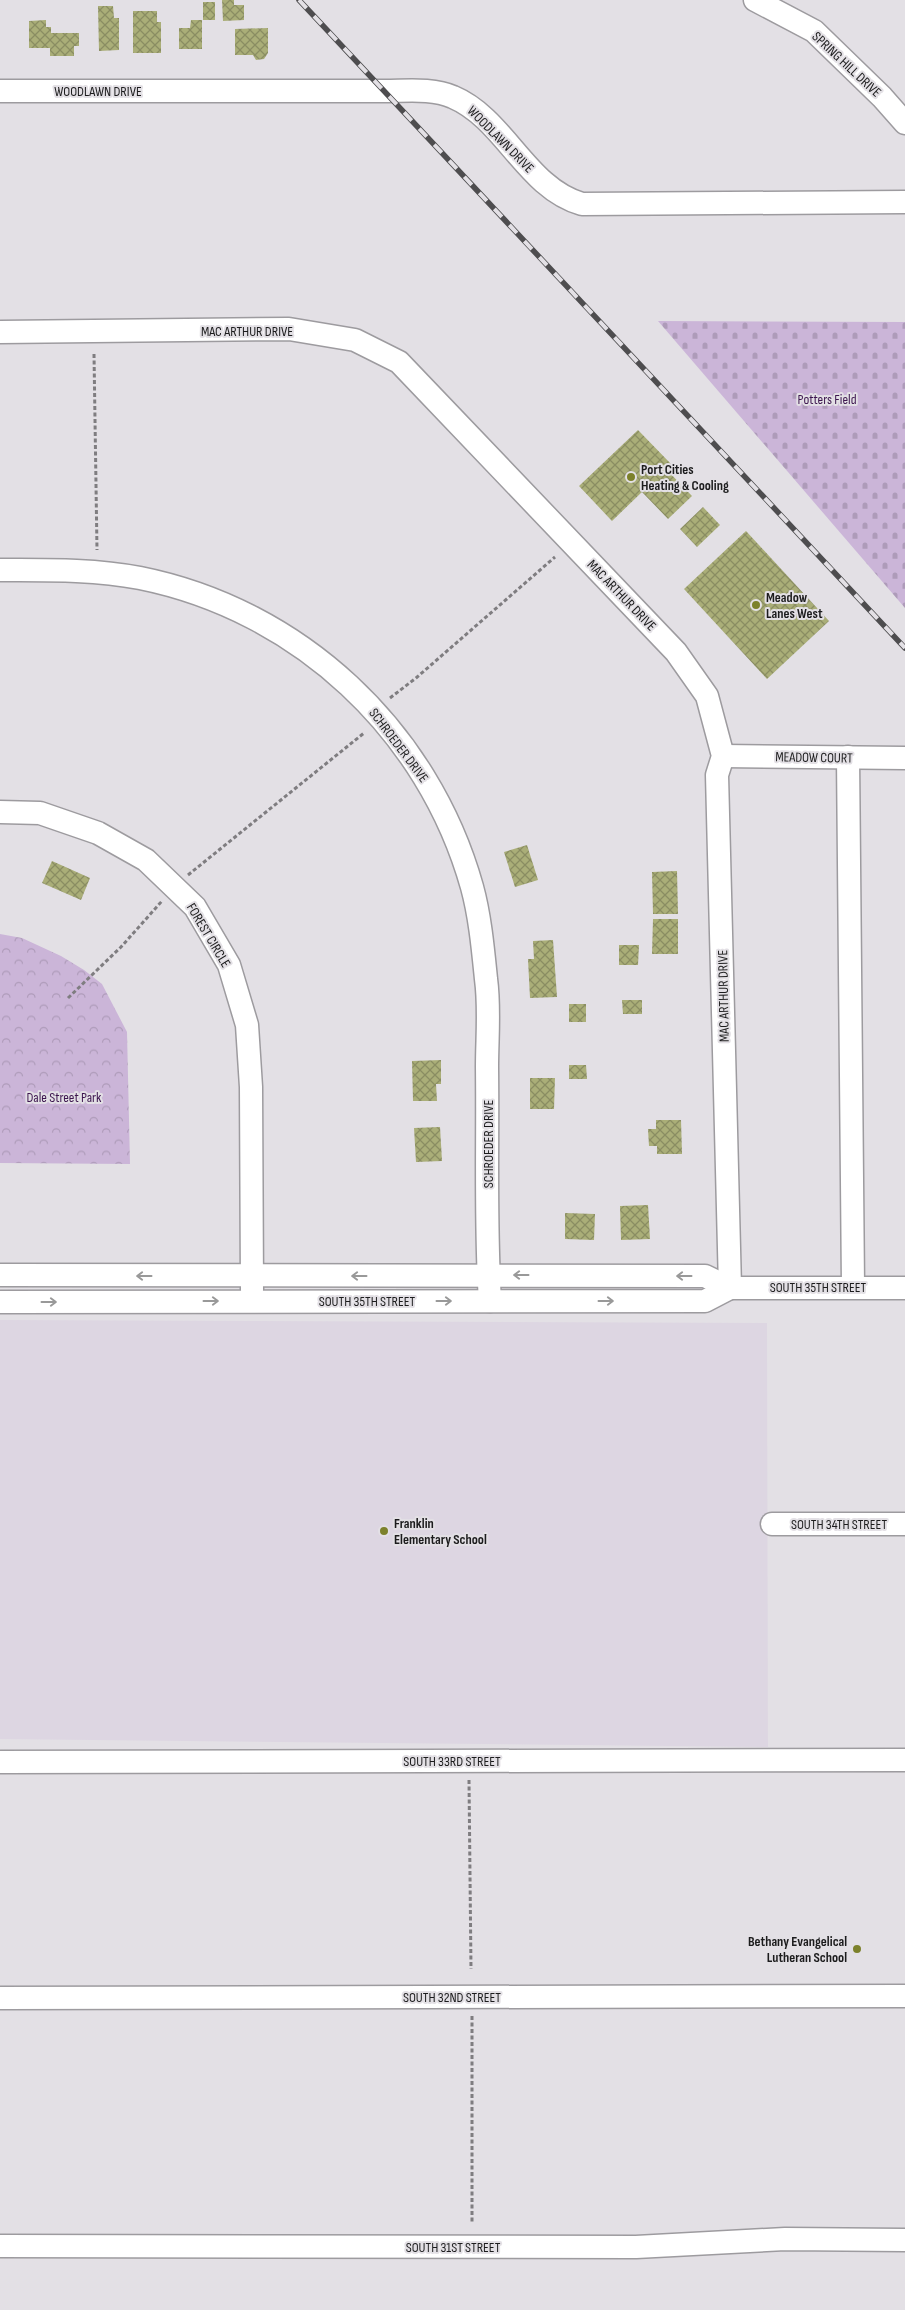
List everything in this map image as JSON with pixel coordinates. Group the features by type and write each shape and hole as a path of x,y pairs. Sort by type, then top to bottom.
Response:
{"street":[{"name":"SPRING HILL DRIVE","path":"755,0 814,31 882,97 905,123"},
{"name":"WOODLAWN DRIVE","path":"0,91 393,91 440,94 470,106 552,188 569,200 582,204 905,202"},
{"name":"MAC ARTHUR DRIVE","path":"0,332 289,329 355,340 399,362 676,652 707,696 723,756 718,775 730,1288"},
{"name":"SCHROEDER DRIVE","path":"0,570 76,570 139,578 208,596 270,625 330,668 379,714 422,772 451,828 472,888 487,982 488,1275 490,1301"},
{"name":"MEADOW COURT","path":"723,756 905,758"},
{"path":"848,758 853,1286"},
{"name":"FOREST CIRCLE","path":"0,812 40,813 98,833 146,860 195,907 230,965 247,1025 251,1086 252,1301"},
{"name":"SOUTH 35TH STREET","path":"0,1275 705,1276 730,1288"},
{"name":"SOUTH 35TH STREET","path":"0,1302 705,1301 730,1288 853,1286 905,1288"},
{"name":"SOUTH 34TH STREET","path":"772,1524 905,1524"},
{"name":"SOUTH 33RD STREET","path":"0,1762 905,1760"},
{"name":"SOUTH 32ND STREET","path":"0,1998 905,1996"},
{"name":"SOUTH 31ST STREET","path":"0,2246 636,2247 785,2240 905,2240"}],"path":[{"path":"94,354 97,550"},
{"path":"390,698 436,662 555,557"},
{"path":"68,998 121,947 175,886 364,733"},
{"path":"469,1780 471,1969"},
{"path":"472,2013 472,2224"}],"shaded area":[{"name":"Franklin Elementary School","path":"0,1320 767,1323 768,1747 0,1739"}],"green space":[{"name":"Potters Field","path":"658,321 905,322 905,608"},
{"name":"Dale Street Park","path":"0,934 22,938 61,956 102,984 127,1032 130,1164 0,1163"}],"building":[{"path":"222,0 234,0 234,5 244,5 244,20 223,21"},
{"path":"203,2 215,2 215,20 203,20"},
{"path":"98,6 113,6 114,18 119,18 119,50 99,51"},
{"path":"133,11 157,11 157,22 161,22 161,53 133,53"},
{"path":"46,20 46,27 51,27 51,33 79,33 79,46 74,46 74,56 50,56 50,48 29,48 29,21"},
{"path":"191,20 202,20 202,49 179,49 179,28 190,28"},
{"path":"268,28 268,53 264,59 256,60 253,55 235,55 235,29"},
{"name":"Port Cities Heating & Cooling","path":"638,430 671,464 666,469 692,496 668,519 642,492 612,521 579,486"},
{"path":"703,507 720,525 697,547 680,529"},
{"name":"Meadow Lanes West","path":"746,531 829,621 767,679 684,589"},
{"path":"527,845 538,880 515,887 504,852"},
{"path":"52,861 90,878 81,900 42,883"},
{"path":"677,871 678,914 653,914 652,872"},
{"path":"653,919 678,919 678,954 652,954"},
{"path":"553,940 557,997 530,998 528,959 534,959 533,941"},
{"path":"619,945 639,945 638,965 619,965"},
{"path":"622,1000 642,1000 642,1014 623,1014"},
{"path":"569,1004 586,1004 586,1022 569,1022"},
{"path":"441,1060 441,1084 436,1084 437,1101 413,1101 412,1061"},
{"path":"569,1065 586,1065 587,1079 569,1079"},
{"path":"530,1078 555,1078 554,1109 530,1109"},
{"path":"656,1120 681,1120 682,1154 657,1154 657,1146 649,1146 648,1129 656,1129"},
{"path":"440,1127 442,1161 416,1162 414,1128"},
{"path":"648,1205 650,1239 621,1240 620,1206"},
{"path":"565,1213 595,1214 594,1240 565,1239"}],"railway":[{"path":"299,0 905,648"}],"place":[{"name":"Port Cities Heating & Cooling","path":"631,477"},
{"name":"Meadow Lanes West","path":"756,605"},
{"name":"Franklin Elementary School","path":"384,1531"},
{"name":"Bethany Evangelical Lutheran School","path":"857,1949"}]}
